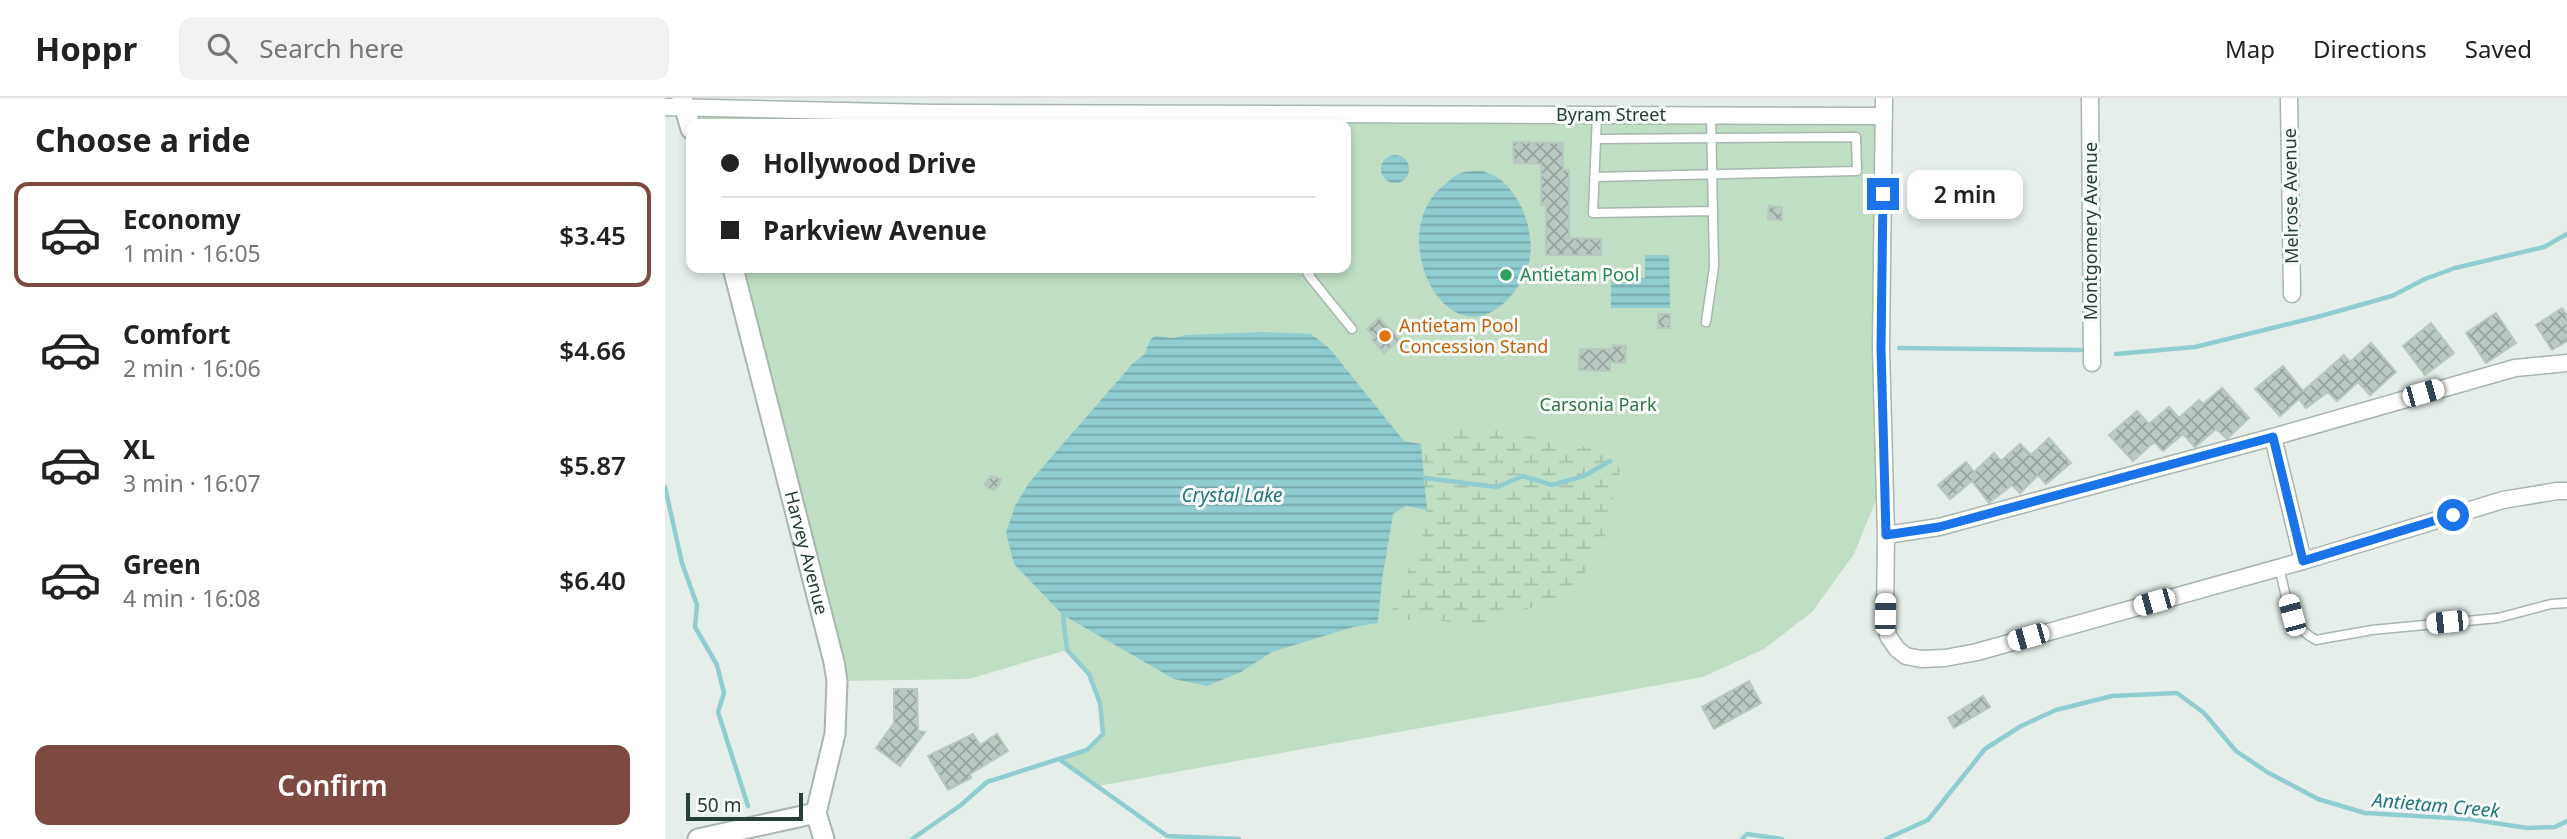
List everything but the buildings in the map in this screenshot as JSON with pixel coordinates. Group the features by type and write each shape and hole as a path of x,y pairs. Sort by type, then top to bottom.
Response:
{"street":[{"path":"1884,98 1881,348 1886,535 1885,614 1888,636 1906,656 1921,659 1945,658 1977,652 2303,561 2503,499 2567,491"},
{"name":"Montgomery Avenue","path":"2090,98 2092,363"},
{"name":"Melrose Avenue","path":"2289,98 2292,294"},
{"path":"677,104 686,120"},
{"name":"Byram Street","path":"677,104 933,105 1259,112 1884,116"},
{"name":"Harvey Avenue","path":"734,273 835,671 835,734 816,813"},
{"path":"1886,535 1939,527 2273,437 2515,368 2567,363"},
{"path":"2273,437 2303,561"},
{"path":"698,839 816,813 824,839"}],"lane":[{"path":"1597,115 1593,213 1713,211"},
{"path":"1706,322 1714,267 1711,116"},
{"path":"1594,177 1857,171 1856,137 1596,139"},
{"path":"1307,273 1352,329"},
{"path":"1310,273 1310,278"},
{"path":"2279,567 2298,628 2316,640 2372,630 2498,618 2551,604 2567,603"}],"green space":[{"name":"Carsonia Park","path":"684,106 1884,116 1885,450 1876,500 1854,554 1812,612 1764,649 1703,677 1098,786 1059,759 1087,750 1103,734 1100,703 1089,674 1067,650 969,679 837,681 734,273 1351,273 1351,119 689,119"},
{"path":"1460,427 1512,431 1544,440 1593,448 1605,453 1620,469 1603,544 1591,566 1563,595 1485,626 1426,619 1388,621 1427,524 1421,444 1448,429"}],"water":[{"path":"1395,155 1405,159 1409,169 1405,179 1395,183 1385,179 1381,169 1385,159"},
{"path":"1482,171 1501,180 1518,201 1529,228 1531,243 1527,270 1521,282 1497,309 1473,317 1451,309 1434,291 1422,265 1419,236 1426,208 1444,185 1461,173"},
{"path":"1645,255 1669,255 1670,308 1611,308 1611,278 1645,278"},
{"name":"Crystal Lake","path":"1263,332 1311,334 1330,349 1404,441 1421,444 1427,510 1406,506 1393,514 1378,623 1353,627 1272,652 1241,672 1207,686 1174,679 1063,615 1014,564 1006,533 1015,506 1029,483 1134,362 1145,354 1150,340 1155,336 1174,338 1186,335"}],"waterway":[{"path":"2116,354 2195,347 2317,317 2392,296 2425,279 2455,268 2544,247 2567,234"},
{"path":"1899,348 2083,350"},
{"path":"1425,478 1497,487 1523,476 1552,485 1584,476 1610,461"},
{"path":"665,487 682,563 697,605 695,627 717,665 724,693 718,712 748,806"},
{"path":"912,839 961,805 987,782 1087,750 1103,734 1100,703 1089,674 1067,650 1063,615"},
{"name":"Antietam Creek","path":"1886,839 1928,820 1985,749 2021,726 2056,710 2112,696 2177,693 2204,713 2236,751 2267,772 2318,799 2365,813 2469,819 2527,828 2555,827 2567,821"},
{"name":"Antietam Creek","path":"1059,759 1167,836 1239,839"},
{"name":"Antietam Creek","path":"1742,839 1747,834 1782,839"}],"place":[{"name":"Antietam Pool","path":"1506,275"},
{"name":"Antietam Pool Concession Stand","path":"1385,336"}],"route":[{"path":"1883,194 1881,348 1886,535 1939,527 2273,437 2303,561 2453,515"}]}
